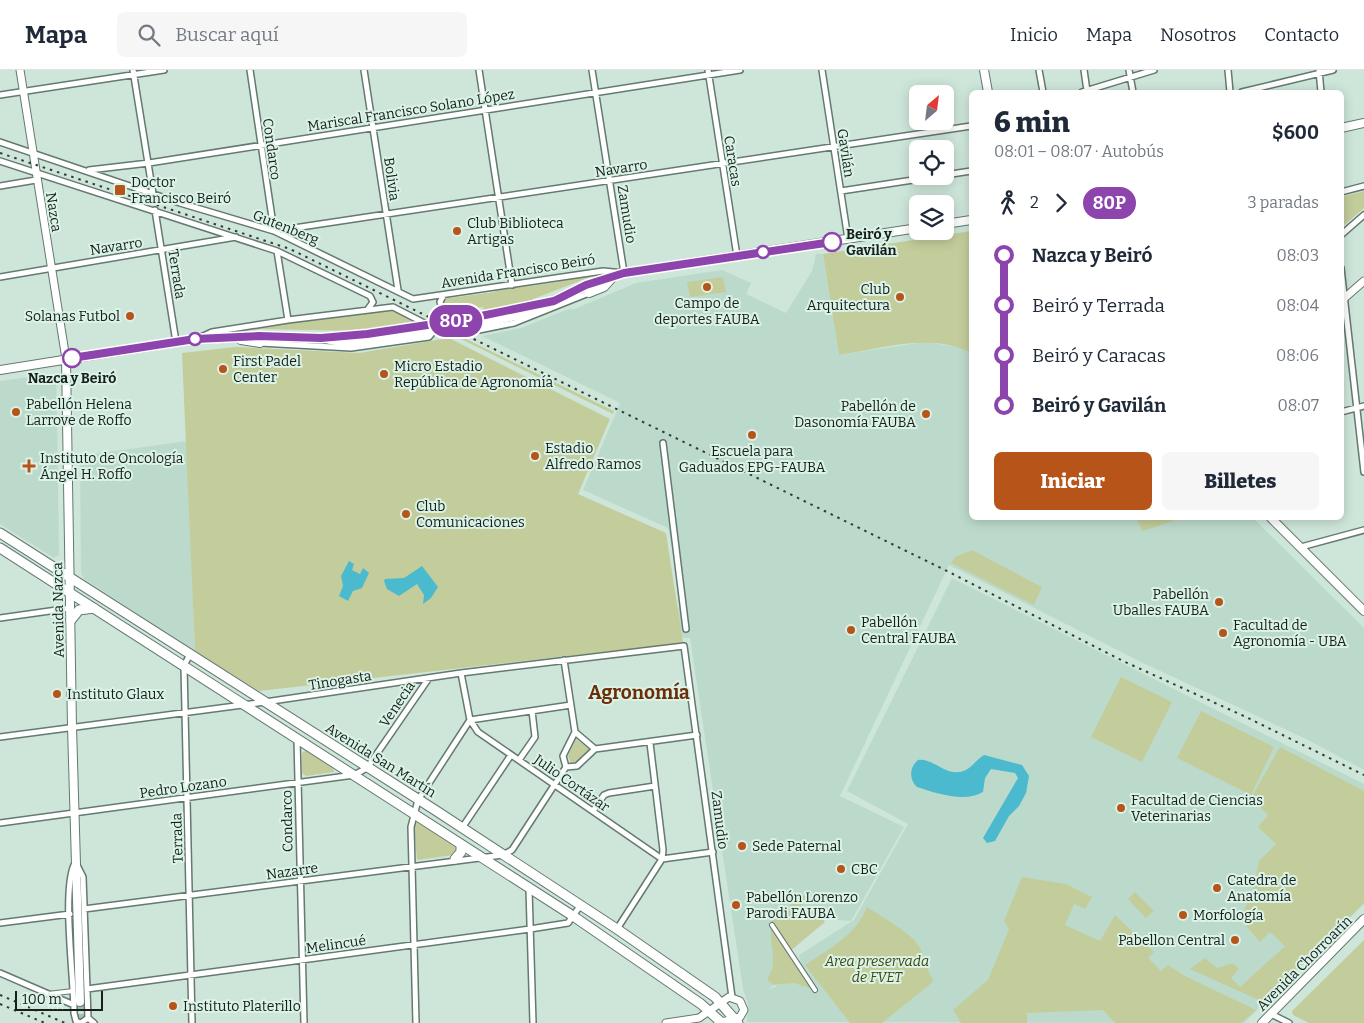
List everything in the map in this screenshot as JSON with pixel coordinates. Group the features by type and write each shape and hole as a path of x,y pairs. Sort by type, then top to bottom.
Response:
{"main road":[{"path":"984,70 988,90"},
{"path":"1344,127 1364,123"},
{"path":"954,223 969,220"},
{"name":"Avenida Francisco Beiró","path":"554,301 586,285 624,273 909,229"},
{"path":"589,293 604,287 615,276"},
{"path":"461,320 554,301"},
{"path":"473,326 520,315 554,301"},
{"path":"0,370 195,339 229,339 259,336 321,338 367,334 425,325"},
{"path":"321,338 338,342 355,342 432,331"},
{"path":"229,339 260,343"},
{"name":"Avenida Nazca","path":"66,358 77,1003"},
{"path":"1273,520 1364,611"},
{"name":"Avenida San Martín","path":"0,533 462,828 617,930 720,1001 737,1022"},
{"name":"Avenida San Martín","path":"0,548 573,916 709,1010 720,1023"},
{"path":"70,620 79,610 94,608"},
{"path":"455,859 461,852 461,845"},
{"name":"Avenida Chorroarín","path":"1262,1023 1364,919"}],"street":[{"name":"Nazca","path":"20,70 36,180 66,358"},
{"path":"0,95 133,72 164,70"},
{"name":"Condarco","path":"250,70 274,231"},
{"name":"Bolivia","path":"364,70 398,290"},
{"path":"479,70 512,285"},
{"name":"Zamudio","path":"592,70 624,273"},
{"name":"Mariscal Francisco Solano López","path":"85,170 149,163 596,93 709,72 740,70"},
{"name":"Gavilán","path":"822,70 848,239"},
{"path":"1039,70 1043,90"},
{"path":"1084,70 1085,90"},
{"path":"1129,70 1132,90"},
{"path":"1091,90 1154,70"},
{"path":"1228,70 1230,90"},
{"path":"1250,90 1333,70"},
{"path":"133,72 153,194"},
{"name":"Caracas","path":"709,72 737,256"},
{"path":"1319,72 1321,90"},
{"name":"Navarro","path":"274,231 969,126"},
{"name":"Gutenberg","path":"0,142 153,194 274,231 415,299"},
{"name":"Gutenberg","path":"0,161 277,251 370,296 372,304 367,309"},
{"path":"954,174 969,171"},
{"path":"0,186 36,180"},
{"path":"841,191 909,181"},
{"path":"1344,191 1364,186"},
{"name":"Terrada","path":"155,210 176,342"},
{"path":"1344,232 1364,215"},
{"name":"Navarro","path":"0,277 50,267 236,237"},
{"path":"277,251 288,320"},
{"name":"Avenida Francisco Beiró","path":"415,299 603,271 624,273"},
{"path":"1344,299 1364,281"},
{"path":"443,296 440,302 444,313 479,330 514,323 589,293"},
{"path":"195,339 212,332 288,320 367,309 394,308 432,327 434,333 430,337 360,347 260,343"},
{"path":"1344,308 1364,472"},
{"path":"1344,411 1364,406"},
{"path":"663,443 686,629"},
{"path":"1301,547 1364,530"},
{"path":"0,618 70,608"},
{"name":"Zamudio","path":"684,646 732,997"},
{"name":"Tinogasta","path":"0,737 266,702 461,673 684,646"},
{"name":"Terrada","path":"190,654 184,666 192,1023"},
{"path":"503,855 512,850 566,766 563,756 575,732 564,660"},
{"path":"416,1023 413,813 418,800 470,720 461,673"},
{"name":"Venecia","path":"367,768 429,678"},
{"path":"470,720 570,705"},
{"path":"519,760 534,736 532,711"},
{"name":"Julio Cortázar","path":"470,720 478,732 662,859"},
{"path":"575,732 595,749"},
{"path":"566,766 577,766 595,749 650,743 697,735"},
{"name":"Condarco","path":"298,738 304,1023"},
{"path":"617,930 662,859 663,850 650,743"},
{"path":"462,828 511,755"},
{"name":"Pedro Lozano","path":"0,823 354,775 367,768"},
{"path":"593,811 604,795 655,786"},
{"path":"662,859 713,852"},
{"name":"Nazarre","path":"84,909 455,859 503,855"},
{"name":"Avenida Nazca","path":"76,862 82,876 88,1018 81,1023 74,1018 77,1003 73,991 70,914 69,877 76,862"},
{"path":"529,889 533,1023"},
{"path":"573,916 580,906"},
{"path":"0,923 70,914"},
{"name":"Melincué","path":"87,989 530,929 568,923 573,916"},
{"path":"772,925 815,990"},
{"path":"0,973 48,994 77,1003"},
{"path":"48,994 73,991"},
{"path":"666,1023 693,1021 720,1001 732,997 742,1003 743,1013 737,1022 720,1023"},
{"path":"1270,1014 1289,1023"},
{"path":"88,1018 94,1023"}],"shaded area":[{"path":"816,254 823,254 839,355 924,342 959,347 969,352 969,520 1255,520 1364,628 1364,770 1306,739 1139,661 949,565 840,796 904,827 851,921 789,916 781,979 768,990 803,973 799,955 854,920 908,824 847,791 952,578 1364,784 1364,904 1244,1023 747,1022 748,1004 743,989 690,638 657,637 655,610 684,608 668,528 583,490 620,403 482,336 521,328 571,308 572,310 636,283 722,270 751,283 746,294 786,313 812,271"},
{"name":"Instituto de Oncología Ángel H. Roffo","path":"51,374 56,377 57,408 59,555 54,558 0,524 0,381"},
{"path":"187,441 195,651 84,579 81,572 80,456"}],"green space":[{"path":"1364,191 1364,208 1344,225 1344,196"},
{"name":"Club Arquitectura","path":"969,231 969,352 956,347 923,343 888,346 839,355 823,254 913,240 954,240 954,234"},
{"path":"595,275 523,303 484,313 483,307 450,313 443,308 442,303 447,297 495,292 495,290 529,284 530,286 559,282 559,279"},
{"name":"Campo de deportes FAUBA","path":"723,277 726,292 690,297 687,282"},
{"path":"394,311 414,321 361,331 261,329 245,331 244,329 339,314"},
{"path":"453,335 466,339 614,411 613,414"},
{"name":"Club Comunicaciones","path":"449,338 610,419 578,494 666,533 683,643 259,691 195,651 182,353 235,347 359,353"},
{"path":"1137,520 1174,520 1173,521 1143,531"},
{"path":"972,550 1042,587 1034,605 951,563 955,557"},
{"path":"1121,677 1172,702 1142,762 1091,737"},
{"path":"1201,711 1274,747 1251,795 1177,758"},
{"path":"576,739 589,749 578,761 571,763 568,756"},
{"path":"1280,747 1364,791 1364,903 1263,1002 1190,969 1205,958 1217,968 1233,963 1239,969 1231,978 1240,987 1285,946 1270,932 1260,942 1240,919 1253,891 1259,861 1276,844 1258,827 1268,815 1251,798"},
{"path":"306,750 333,768 334,772 306,776 302,773 302,753"},
{"path":"417,822 458,846 459,849 454,855 417,860 414,826"},
{"path":"1022,877 1066,884 1092,897 1085,909 1074,904 1065,925 1100,941 1115,915 1154,952 1148,958 1161,971 1168,965 1185,976 1256,1010 1241,1023 1115,1023 1103,1010 1027,1013 1027,1023 961,1023 953,1010 988,980 1009,929 1004,921"},
{"path":"1135,892 1154,911 1146,918 1128,899"},
{"path":"795,895 806,896 799,912 814,907 825,922 789,952 815,990 794,983 774,985 768,981 773,963 771,926 773,920 785,917"},
{"name":"Area preservada de FVET","path":"867,907 912,937 922,951 928,972 934,981 882,1023 850,1023 805,965 841,941 856,926"},
{"path":"1364,940 1364,1023 1309,1023 1293,1015 1292,1011"}],"water":[{"path":"349,561 354,564 352,570 360,574 363,568 369,573 362,588 353,591 348,601 339,596 343,586 341,576"},
{"path":"422,566 438,587 431,598 423,604 424,595 417,584 399,596 387,589 385,579 404,578"},
{"path":"984,755 1022,765 1029,776 1026,793 1019,806 1009,816 995,841 987,843 983,838 1018,778 1015,773 991,769 985,778 983,792 968,797 950,796 917,787 911,777 913,766 918,760 930,762 953,772 959,772 966,770"}],"tunnel":[{"path":"425,325 461,320"},
{"path":"432,331 473,326"},
{"path":"80,1002 80,1023"}],"railway":[{"path":"0,153 290,249 945,570 1123,661 1246,717 1364,775"},
{"path":"0,995 65,1023"},
{"path":"0,1004 45,1023"}],"bus line":[{"name":"80P","path":"72,358 195,339 229,339 259,336 321,338 367,334 461,320 554,301 586,285 624,273 832,242"}],"place":[{"name":"Doctor Francisco Beiró","path":"120,190"},
{"name":"Club Biblioteca Artigas","path":"457,231"},
{"name":"Beiró y Gavilán","path":"832,242"},
{"name":"Campo de deportes FAUBA","path":"707,287"},
{"name":"Club Arquitectura","path":"900,297"},
{"name":"Solanas Futbol","path":"130,316"},
{"name":"Nazca y Beiró","path":"72,358"},
{"name":"First Padel Center","path":"223,369"},
{"name":"Micro Estadio República de Agronomía","path":"384,374"},
{"name":"Pabellón Helena Larrove de Roffo","path":"16,412"},
{"name":"Pabellón de Dasonomía FAUBA","path":"926,414"},
{"name":"Escuela para Gaduados EPG-FAUBA","path":"752,435"},
{"name":"Estadio Alfredo Ramos","path":"535,456"},
{"name":"Instituto de Oncología Ángel H. Roffo","path":"29,466"},
{"name":"Club Comunicaciones","path":"406,514"},
{"name":"Pabellón Uballes FAUBA","path":"1219,602"},
{"name":"Pabellón Central FAUBA","path":"851,630"},
{"name":"Facultad de Agronomía - UBA","path":"1223,633"},
{"name":"Instituto Glaux","path":"57,694"},
{"name":"Facultad de Ciencias Veterinarias","path":"1121,808"},
{"name":"Sede Paternal","path":"742,846"},
{"name":"CBC","path":"841,869"},
{"name":"Catedra de Anatomía","path":"1217,888"},
{"name":"Pabellón Lorenzo Parodi FAUBA","path":"736,905"},
{"name":"Morfología","path":"1183,915"},
{"name":"Pabellon Central","path":"1235,940"},
{"name":"Instituto Platerillo","path":"173,1006"}],"district":[{"name":"Agronomía","path":"639,692"}]}
